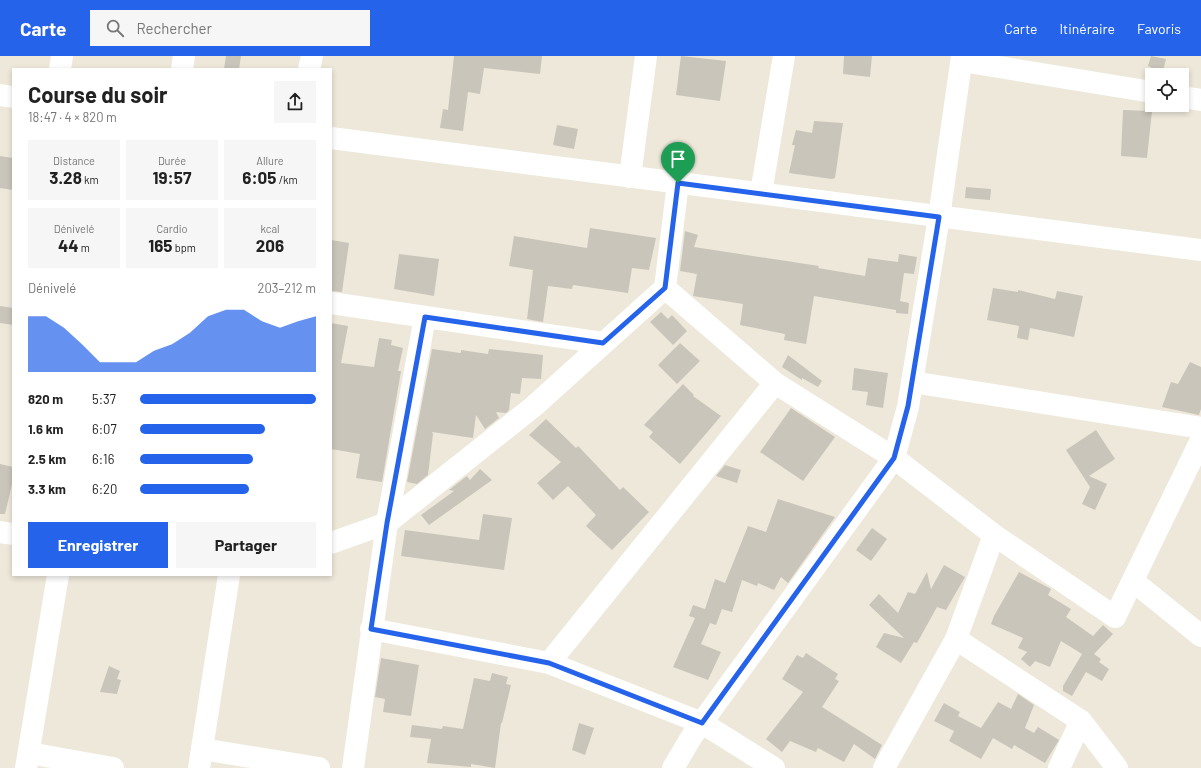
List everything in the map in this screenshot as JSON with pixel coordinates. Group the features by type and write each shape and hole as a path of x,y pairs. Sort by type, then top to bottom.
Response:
{"street":[{"path":"60,68 62,56"},
{"path":"182,68 184,56"},
{"path":"309,68 312,56"},
{"path":"630,177 646,56"},
{"path":"761,194 784,56"},
{"path":"673,768 702,723 894,458 908,406 939,217 962,58 1145,91"},
{"path":"0,95 12,97"},
{"path":"1189,98 1201,100"},
{"path":"332,138 1201,250"},
{"path":"332,543 387,523 533,407 665,288 678,183"},
{"path":"665,288 775,383 894,458 994,535 1115,617 1201,440"},
{"path":"332,303 603,343"},
{"path":"353,768 371,629 387,523 425,317"},
{"path":"912,382 1201,428"},
{"path":"549,663 775,383"},
{"path":"0,532 12,534"},
{"path":"884,768 956,639 994,535"},
{"path":"58,576 28,761 113,768"},
{"path":"233,577 201,758 319,768"},
{"path":"1133,581 1201,636"},
{"path":"371,629 549,663 702,723 774,768"},
{"path":"956,639 1081,721 1117,768"},
{"path":"1059,768 1081,721"}],"building":[{"path":"226,56 241,56 239,68 224,68"},
{"path":"454,56 542,56 540,74 484,68 480,94 468,92 463,131 440,128 443,109 448,110"},
{"path":"681,56 726,61 720,101 676,95"},
{"path":"844,56 872,56 870,77 843,74"},
{"path":"1151,56 1166,59 1164,68 1151,68 1148,66"},
{"path":"1123,110 1152,112 1147,158 1121,156"},
{"path":"814,121 843,123 835,178 832,179 789,173 795,145 792,145 796,130 812,133"},
{"path":"557,125 578,129 574,149 553,145"},
{"path":"0,156 12,158 12,190 0,188"},
{"path":"966,187 991,189 990,200 965,198"},
{"path":"590,228 656,238 649,270 632,268 628,293 573,285 572,289 548,286 543,322 527,319 533,270 509,266 514,236 587,248"},
{"path":"685,231 698,235 694,247 819,266 818,268 865,276 868,258 898,262 899,254 917,257 914,274 904,273 900,301 909,303 908,314 896,313 896,310 814,296 806,344 784,340 785,334 740,325 743,304 693,296 697,274 680,271"},
{"path":"332,240 349,243 342,292 332,291"},
{"path":"399,254 439,259 434,296 394,289"},
{"path":"993,288 1018,292 1018,290 1055,299 1057,291 1083,296 1074,337 1030,328 1028,340 1017,338 1019,326 987,320"},
{"path":"0,306 12,308 12,325 0,323"},
{"path":"661,312 668,319 672,315 687,331 673,345 650,322"},
{"path":"332,323 348,326 341,363 374,367 379,338 392,340 391,345 403,348 398,371 401,371 382,482 356,478 360,454 332,449"},
{"path":"680,343 700,361 677,384 658,365"},
{"path":"432,349 461,353 461,350 488,354 489,349 543,355 541,379 522,378 520,394 511,393 509,410 506,413 496,412 499,418 485,429 476,415 473,438 432,432 428,475 417,484 407,482"},
{"path":"788,355 822,381 818,387 802,378 802,380 782,367"},
{"path":"1190,362 1201,367 1201,409 1199,415 1162,407 1171,382 1178,384"},
{"path":"854,368 888,373 883,408 866,405 868,392 852,390"},
{"path":"683,384 694,395 693,396 721,416 680,464 649,437 653,432 644,425"},
{"path":"791,408 835,437 803,481 760,452"},
{"path":"546,419 576,448 578,446 620,490 623,487 649,512 612,550 586,526 596,515 568,486 553,500 537,483 561,462 529,435"},
{"path":"1096,430 1115,459 1089,476 1107,484 1095,510 1082,504 1090,487 1066,450"},
{"path":"0,464 12,467 12,484 5,514 0,514"},
{"path":"725,465 741,470 737,483 716,476"},
{"path":"480,469 492,480 429,525 421,515 454,491 449,490 467,476 470,480"},
{"path":"778,499 835,517 788,583 781,577 774,590 758,583 757,586 742,580 732,612 722,609 716,625 710,623 701,644 721,652 708,680 673,667 695,618 689,616 693,605 705,609 715,579 725,583 748,526 766,532"},
{"path":"483,514 512,518 504,570 401,556 405,530 479,540"},
{"path":"872,528 887,539 871,561 856,550"},
{"path":"944,565 965,577 946,610 937,607 917,643 914,642 901,663 876,647 884,633 904,638 869,605 879,594 898,613 908,592 915,594 927,572 931,589"},
{"path":"1019,572 1051,589 1048,595 1071,609 1066,617 1093,636 1103,625 1113,634 1094,654 1101,659 1099,662 1109,669 1102,681 1086,672 1072,696 1063,691 1063,686 1082,654 1061,641 1050,667 1035,661 1030,667 1021,659 1027,652 1018,648 1023,638 991,624"},
{"path":"806,653 838,674 835,679 839,681 822,707 882,745 875,759 854,744 844,762 818,748 816,752 790,741 782,752 766,739 803,692 782,679 797,655 803,658"},
{"path":"381,658 419,665 411,716 383,712 385,699 375,697"},
{"path":"109,666 120,671 117,679 121,680 117,694 100,692"},
{"path":"492,673 508,677 506,684 511,685 501,723 495,768 471,764 471,767 427,763 431,739 410,737 412,725 442,729 443,726 463,729 474,678 490,681"},
{"path":"1018,694 1034,705 1025,728 1034,733 1038,727 1059,740 1045,763 1014,745 1012,749 993,738 981,759 949,741 954,731 934,721 944,703 960,712 958,716 981,728 998,702 1011,709"},
{"path":"579,723 594,728 585,755 572,750"}],"route":[{"path":"678,183 939,217 908,406 894,458 702,723 549,663 371,629 387,523 425,317 603,343 665,288 678,183"}]}
